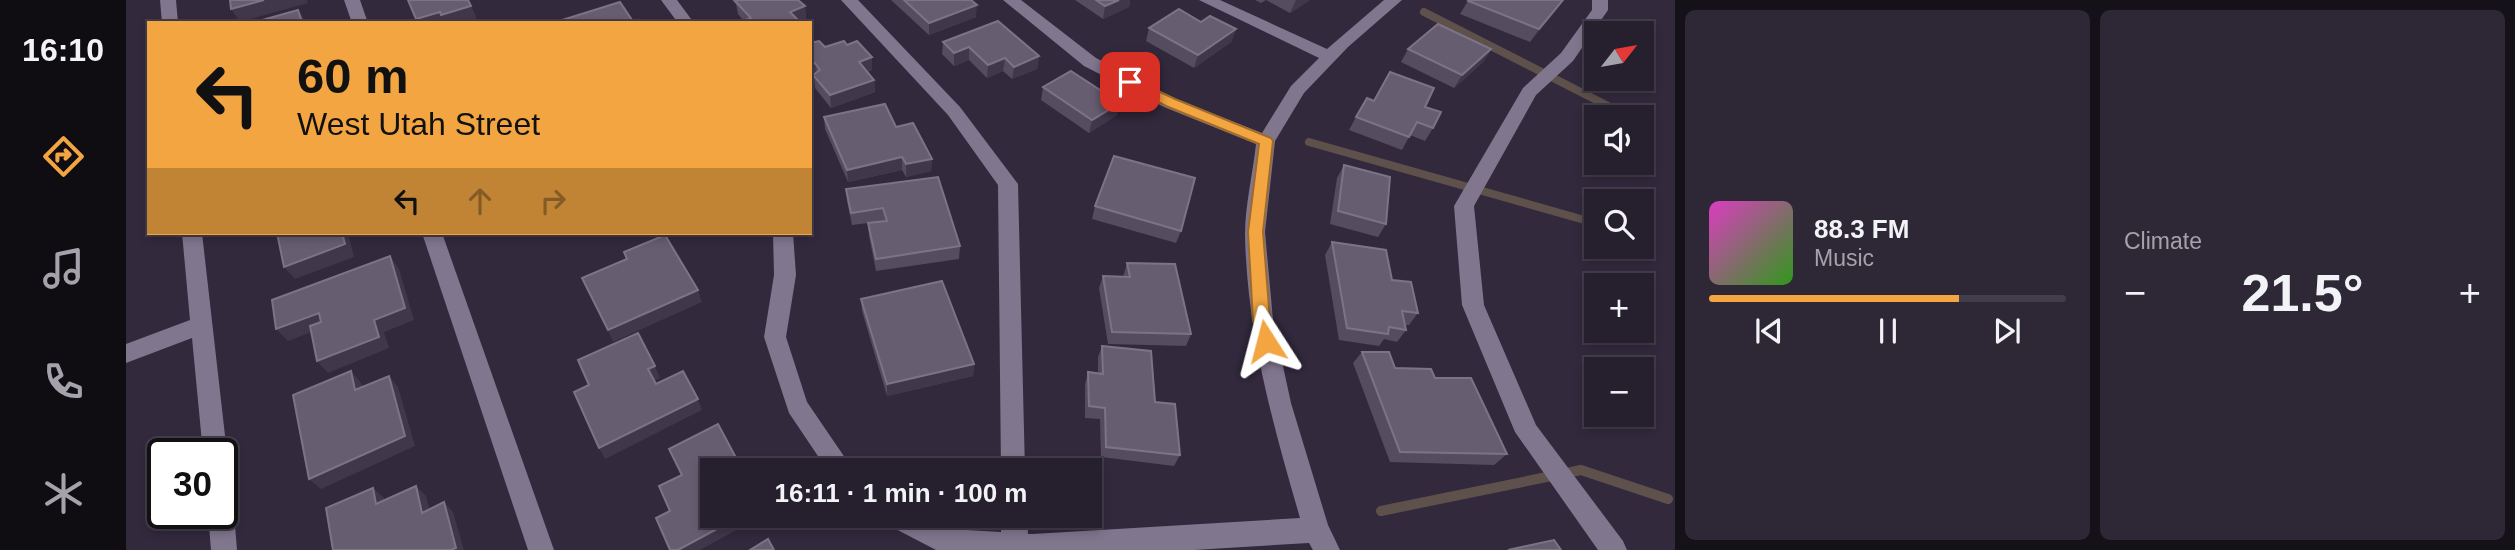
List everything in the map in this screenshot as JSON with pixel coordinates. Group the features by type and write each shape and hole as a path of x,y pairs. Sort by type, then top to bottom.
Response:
{"street":[{"path":"168,0 170,21"},
{"path":"352,0 359,21"},
{"path":"669,0 685,21"},
{"path":"849,0 938,91 989,153 1008,184 1013,458"},
{"path":"1011,0 1090,62 1170,103 1266,141"},
{"path":"1207,0 1329,56"},
{"path":"1600,0 1600,10 1567,57 1529,92 1464,206 1473,305 1527,432 1614,550"},
{"path":"917,528 946,546 1033,547 1322,540 1279,403 1262,320 1255,232 1266,141 1297,90 1329,56 1389,1"},
{"path":"192,235 213,438"},
{"path":"433,235 541,550"},
{"path":"783,235 785,275 775,337 797,406 833,458"},
{"path":"126,354 202,326"},
{"path":"1014,528 1015,546"},
{"path":"222,529 224,550"}],"building":[{"path":"230,0 264,0 231,9"},
{"path":"408,0 468,0 471,6 416,19"},
{"path":"798,0 805,6 790,12 799,21 747,21 751,18 735,1"},
{"path":"904,0 971,0 977,5 929,23"},
{"path":"1096,0 1119,0 1105,6"},
{"path":"1469,0 1563,0 1539,29"},
{"path":"620,2 633,21 563,21"},
{"path":"1179,9 1201,22 1210,16 1236,29 1198,55 1149,28"},
{"path":"298,10 302,21 258,21"},
{"path":"998,21 1039,56 1014,67 1005,58 988,65 969,47 954,53 943,42"},
{"path":"1438,24 1491,49 1462,75 1408,49"},
{"path":"819,41 825,47 844,41 847,45 857,41 872,57 859,62 874,80 830,95 813,75 820,70 815,63 812,64 812,43"},
{"path":"1071,71 1120,103 1092,120 1043,87"},
{"path":"1390,72 1434,88 1425,107 1441,112 1433,128 1417,122 1409,137 1356,117 1367,98 1374,101"},
{"path":"885,104 896,127 913,123 932,159 906,164 902,157 847,170 824,117"},
{"path":"1114,156 1195,178 1181,231 1095,206"},
{"path":"1344,165 1390,177 1386,224 1338,211"},
{"path":"938,177 960,246 876,259 868,223 887,221 883,208 851,213 846,189"},
{"path":"277,235 343,235 345,244 284,267"},
{"path":"665,235 698,290 608,330 582,278 627,259 624,252"},
{"path":"1332,242 1386,250 1392,280 1411,282 1418,313 1402,311 1406,330 1389,327 1388,334 1347,328"},
{"path":"390,256 405,308 374,320 379,337 317,361 310,326 321,322 319,313 276,329 272,300"},
{"path":"1127,263 1175,264 1191,334 1112,332 1103,276 1130,277"},
{"path":"942,281 974,364 887,384 861,299"},
{"path":"638,333 655,366 648,369 656,384 683,371 698,399 599,448 574,392 589,385 578,360"},
{"path":"1102,346 1151,351 1155,402 1175,404 1180,455 1106,447 1105,408 1089,406 1088,372 1103,374"},
{"path":"1362,352 1389,352 1395,368 1431,369 1435,378 1471,378 1507,454 1400,452"},
{"path":"351,371 355,390 389,376 405,436 309,479 293,395"},
{"path":"718,424 736,458 700,458 700,528 719,528 678,550 670,550 656,518 670,511 659,486 682,475 669,449"},
{"path":"416,486 422,513 444,502 456,548 333,550 326,508 373,488 376,504"},
{"path":"768,539 774,550 750,550"},
{"path":"1554,540 1561,550 1508,550"}],"waterway":[{"path":"1424,12 1606,105"},
{"path":"1309,142 1584,220"},
{"path":"1381,511 1581,470 1668,499"}],"route":[{"path":"1130,82 1170,103 1266,141 1255,232 1266,341"}]}
